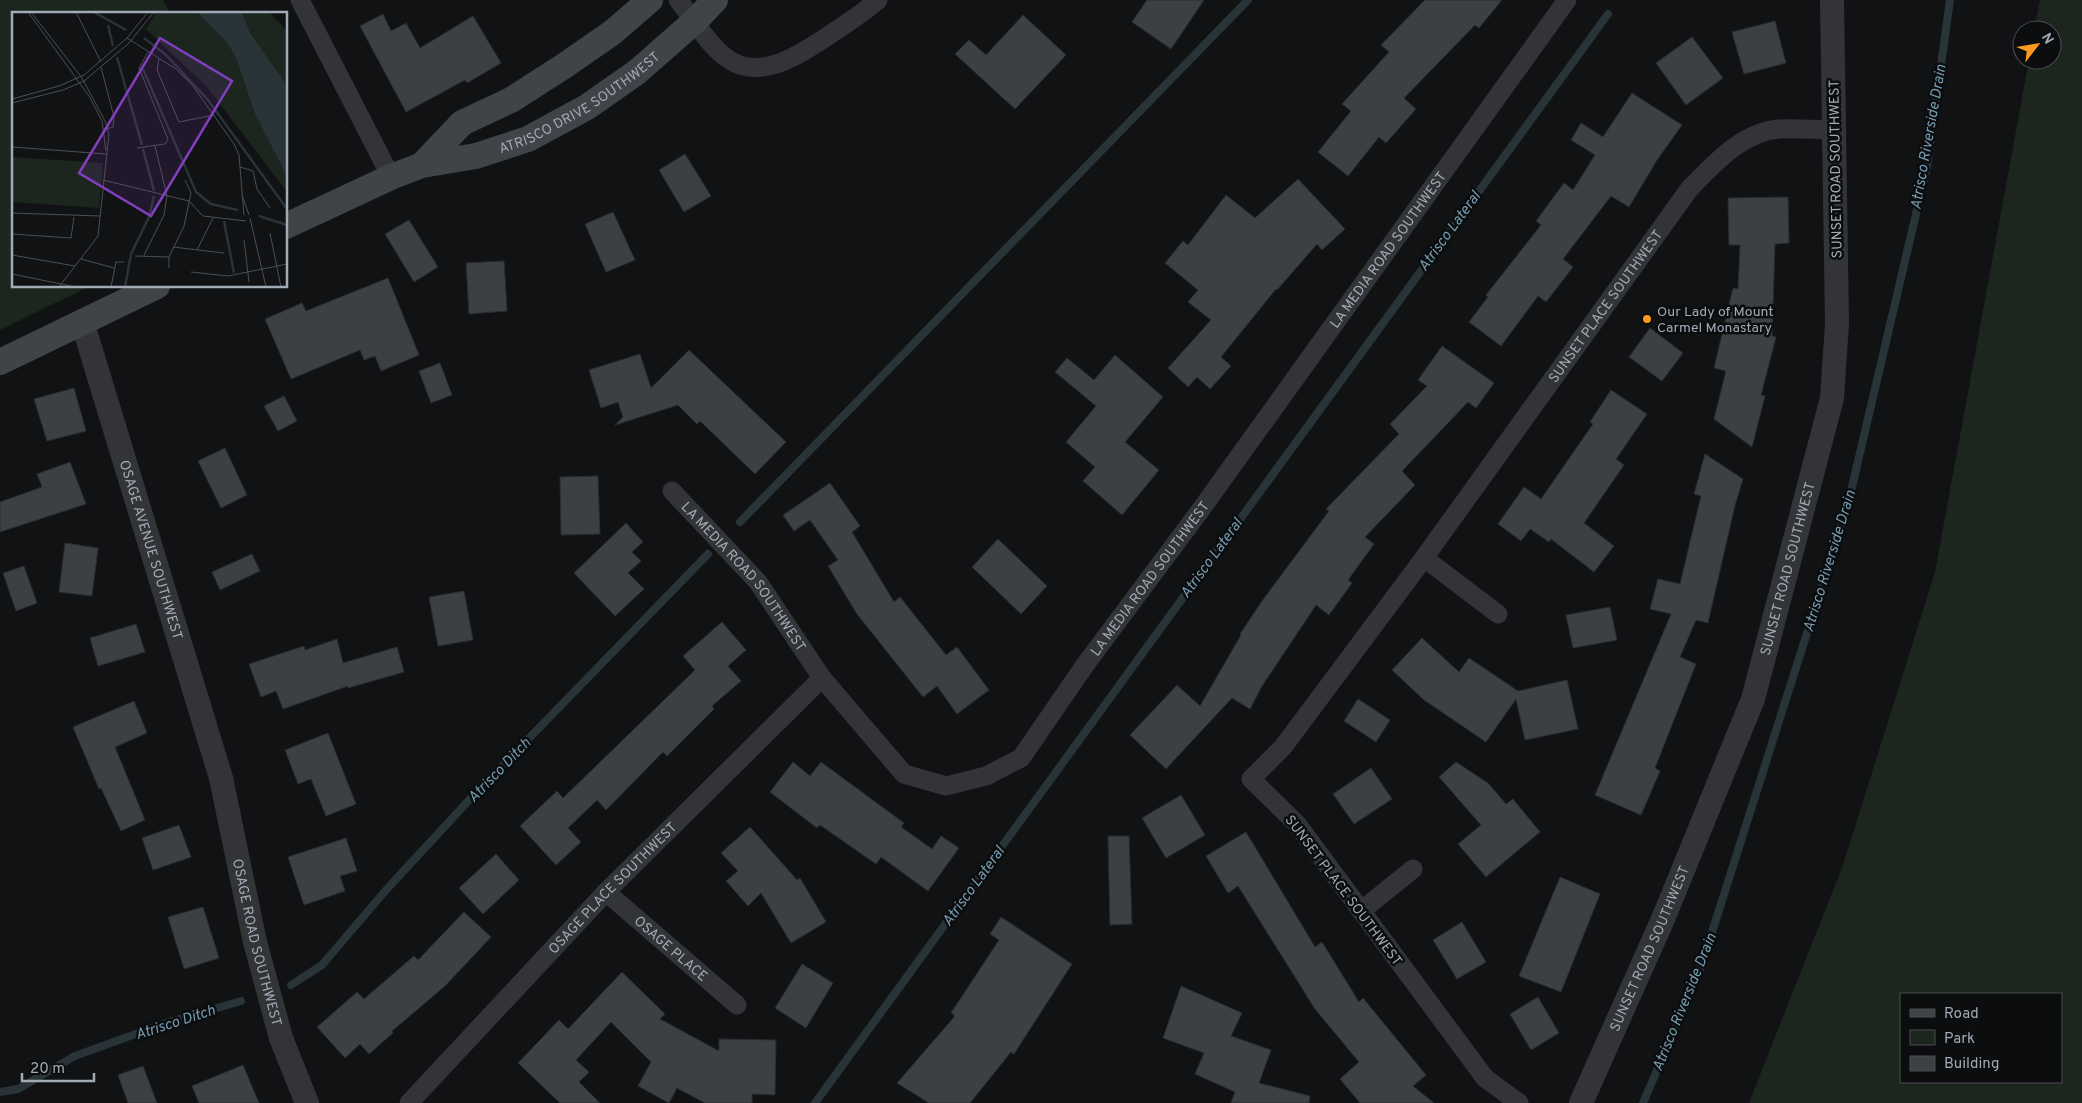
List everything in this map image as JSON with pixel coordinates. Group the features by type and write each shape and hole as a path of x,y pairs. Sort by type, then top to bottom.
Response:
{"main road":[{"name":"ATRISCO DRIVE SOUTHWEST","path":"422,165 462,123 511,100 556,71 613,32 650,0"},
{"name":"ATRISCO DRIVE SOUTHWEST","path":"288,225 391,177 422,165 476,156 528,139 587,107 637,72 695,21 715,0"},
{"path":"0,362 153,288"}],"street":[{"path":"300,0 391,177"},
{"path":"678,0 724,56 743,67 765,68 792,58 866,11 878,0"},
{"name":"LA MEDIA ROAD SOUTHWEST","path":"672,491 758,582 822,678 904,774 946,786 986,776 1021,758 1085,665 1202,508 1567,0"},
{"name":"SUNSET ROAD SOUTHWEST","path":"1582,1103 1663,919 1753,699 1832,398 1837,324 1832,0"},
{"name":"SUNSET PLACE SOUTHWEST","path":"1519,1103 1485,1078 1297,824 1250,779 1283,747 1424,558 1690,188 1716,161 1742,141 1778,129 1834,130"},
{"name":"OSAGE AVENUE SOUTHWEST","path":"82,321 221,778"},
{"path":"1424,558 1498,614"},
{"name":"OSAGE PLACE SOUTHWEST","path":"409,1103 606,892 822,678"},
{"name":"OSAGE ROAD SOUTHWEST","path":"221,778 255,942 281,1038 307,1103"},
{"path":"1361,911 1413,868"},
{"name":"OSAGE PLACE","path":"606,892 737,1005"}],"green space":[{"path":"0,0 163,0 169,12 12,12 12,288 86,288 0,330"},
{"path":"2040,0 2082,0 2082,1103 1749,1103 1843,865 1935,572 2027,70 2062,70 2062,20 2036,20"}],"building":[{"path":"1147,0 1204,0 1171,49 1132,22"},
{"path":"1425,0 1502,0 1479,28 1475,25 1404,98 1416,109 1386,143 1379,137 1348,176 1318,152 1351,111 1342,104 1389,52 1381,45"},
{"path":"383,14 391,31 406,23 420,48 473,16 501,63 467,83 465,80 406,112 360,26"},
{"path":"1023,15 1066,55 1015,109 955,54 969,40 986,55"},
{"path":"1775,21 1786,63 1744,74 1732,32"},
{"path":"1692,37 1723,78 1686,105 1656,63"},
{"path":"1632,93 1682,125 1657,160 1629,207 1611,196 1563,259 1573,267 1546,302 1538,296 1501,346 1469,322 1488,297 1486,295 1541,225 1536,221 1564,183 1573,190 1595,155 1571,140 1581,123 1603,137"},
{"path":"685,154 711,196 684,212 659,170"},
{"path":"1298,179 1345,229 1322,250 1317,244 1276,289 1221,357 1231,366 1210,389 1197,377 1188,387 1168,368 1211,320 1188,302 1198,290 1165,263 1183,241 1188,245 1226,195 1255,218"},
{"path":"1788,197 1789,243 1775,244 1772,336 1776,337 1761,395 1765,396 1752,447 1714,419 1726,371 1714,368 1733,288 1738,289 1740,245 1729,245 1728,198"},
{"path":"613,212 635,260 606,272 585,224"},
{"path":"409,220 438,267 414,282 385,234"},
{"path":"504,261 507,311 469,314 466,263"},
{"path":"388,278 419,355 381,371 375,356 364,360 360,350 291,379 265,319 302,303 306,311"},
{"path":"1650,328 1683,353 1662,381 1629,357"},
{"path":"1442,346 1494,383 1476,408 1468,402 1402,471 1415,485 1365,537 1374,544 1348,580 1352,583 1329,615 1316,605 1262,686 1250,709 1232,698 1166,769 1130,735 1177,685 1200,706 1240,634 1262,601 1329,511 1326,509 1399,434 1390,424 1427,386 1418,380"},
{"path":"689,350 786,442 755,474 700,421 697,424 678,405 615,425 623,417 618,402 601,408 589,370 640,354 651,388"},
{"path":"1115,355 1163,397 1125,442 1159,470 1122,515 1083,481 1095,467 1066,442 1096,406 1055,372 1067,358 1094,380"},
{"path":"440,363 452,395 431,403 419,371"},
{"path":"74,388 86,431 47,441 34,399"},
{"path":"1611,390 1647,414 1616,459 1624,465 1584,523 1614,546 1594,572 1551,539 1549,542 1530,529 1521,541 1498,524 1524,487 1541,499 1593,424 1590,422"},
{"path":"284,396 297,421 278,431 264,406"},
{"path":"225,448 247,495 221,508 198,461"},
{"path":"1705,454 1743,479 1735,505 1708,623 1696,620 1680,657 1696,664 1655,768 1660,771 1641,815 1595,795 1671,614 1650,609 1658,579 1680,584 1701,496 1694,494"},
{"path":"70,462 86,504 0,532 0,502 42,487 37,474"},
{"path":"598,476 600,534 561,535 560,477"},
{"path":"830,483 860,526 852,532 894,602 900,597 946,655 957,647 989,690 957,714 937,686 923,697 857,614 828,566 838,560 810,520 794,531 783,515"},
{"path":"626,523 643,542 632,552 641,561 628,573 644,589 615,616 574,573"},
{"path":"998,539 1047,586 1021,614 972,567"},
{"path":"65,543 98,548 92,596 59,592"},
{"path":"252,554 260,571 220,590 212,572"},
{"path":"24,566 37,603 16,611 3,573"},
{"path":"464,591 473,640 438,646 429,597"},
{"path":"1610,607 1617,640 1573,648 1566,615"},
{"path":"722,622 746,650 728,666 741,681 712,706 714,709 667,756 663,752 606,810 597,800 568,828 581,842 556,865 520,826 557,791 563,798 695,670 683,656"},
{"path":"136,624 145,652 98,666 90,638"},
{"path":"1422,638 1459,672 1469,658 1518,691 1567,680 1578,729 1525,740 1516,699 1486,742 1424,700 1392,670"},
{"path":"337,639 343,663 397,647 404,672 348,688 348,686 283,709 276,691 261,697 249,664 304,646 305,650"},
{"path":"1358,699 1390,720 1376,742 1344,721"},
{"path":"134,701 147,733 115,747 145,820 121,831 101,788 99,789 73,727"},
{"path":"328,733 356,804 326,816 311,779 298,784 285,750"},
{"path":"793,762 810,776 821,762 904,823 901,827 932,849 941,836 959,848 928,891 881,857 876,864 820,825 817,828 770,792"},
{"path":"1456,762 1488,783 1506,804 1513,799 1540,832 1486,877 1458,844 1481,825 1439,777"},
{"path":"1371,768 1392,799 1354,824 1333,794"},
{"path":"1181,795 1205,835 1166,858 1142,818"},
{"path":"179,825 191,857 153,870 142,838"},
{"path":"750,827 797,880 800,878 826,922 791,943 761,893 748,906 726,881 738,871 721,853"},
{"path":"1246,832 1315,947 1322,942 1359,1002 1363,998 1426,1075 1413,1086 1434,1103 1360,1103 1340,1079 1359,1062 1315,1009 1238,886 1228,893 1206,856"},
{"path":"1108,836 1129,836 1132,924 1110,925"},
{"path":"346,838 357,871 340,876 345,891 304,905 288,857"},
{"path":"496,854 519,880 483,914 459,888"},
{"path":"1560,877 1600,894 1561,992 1519,976"},
{"path":"203,907 219,958 184,969 168,917"},
{"path":"464,912 491,937 445,986 392,1031 393,1033 369,1054 360,1044 345,1058 317,1027 357,992 364,999 414,956 418,960"},
{"path":"1001,917 1072,964 1014,1054 1011,1052 970,1103 929,1103 897,1083 955,1016 951,1013 999,940 990,934"},
{"path":"1462,922 1486,962 1457,979 1433,940"},
{"path":"802,964 833,983 806,1028 775,1008"},
{"path":"622,972 665,1014 660,1019 719,1051 719,1039 776,1040 775,1095 752,1094 752,1103 705,1103 677,1088 669,1103 638,1086 651,1062 611,1022 576,1060 589,1072 579,1082 600,1103 560,1103 518,1063 559,1020 568,1029"},
{"path":"1181,986 1242,1013 1231,1036 1271,1050 1259,1083 1310,1096 1309,1103 1231,1103 1235,1092 1195,1074 1204,1053 1163,1038"},
{"path":"1538,997 1559,1033 1531,1050 1510,1014"},
{"path":"243,1065 259,1103 199,1103 192,1086"},
{"path":"143,1066 157,1103 128,1103 118,1075"}],"waterway":[{"path":"740,522 1248,0"},
{"name":"Atrisco Riverside Drain","path":"1643,1103 1700,970 1848,504 1927,167 1950,0"},
{"name":"Atrisco Lateral","path":"815,1103 1608,14"},
{"name":"Atrisco Ditch","path":"291,985 322,965 386,890 471,798 708,554"},
{"name":"Atrisco Ditch","path":"0,1092 18,1089 75,1056 163,1024 241,1001"}],"place":[{"name":"Our Lady of Mount Carmel Monastary","path":"1647,319"}]}
